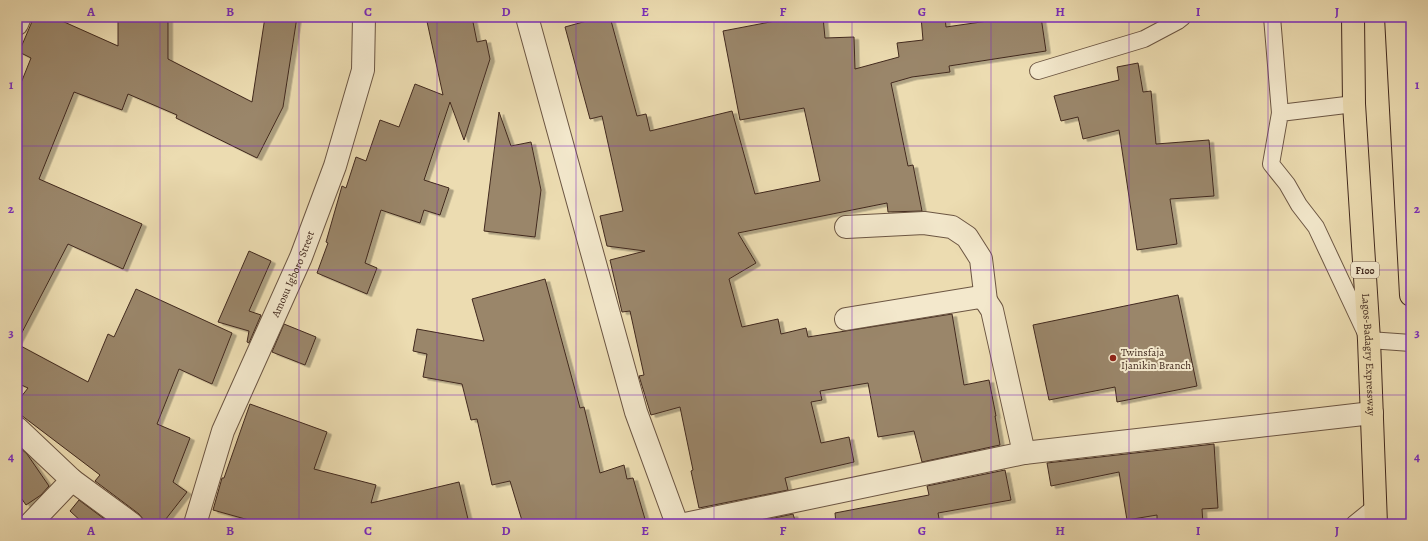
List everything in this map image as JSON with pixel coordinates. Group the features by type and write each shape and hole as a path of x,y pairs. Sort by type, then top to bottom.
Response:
{"highway":[{"name":"Lagos-Badagry Expressway","path":"1353,17 1354,104 1369,340 1375,516"},
{"path":"1396,17 1406,92 1411,293"}],"street":[{"path":"17,24 20,17"},
{"name":"Amosu Igboro Street","path":"195,524 223,431 301,257 335,166 363,70 364,17"},
{"path":"527,17 636,412 676,524"},
{"path":"846,227 924,223 952,227 967,237 981,259 986,301"},
{"path":"846,319 980,297 986,301 992,310 1024,453"},
{"path":"685,524 1024,453 1372,413"},
{"path":"17,428 72,480 132,524"},
{"path":"30,524 72,480"}],"lane":[{"path":"1038,71 1144,39 1183,17"},
{"path":"1272,17 1280,113 1271,164 1287,184 1299,205 1316,228 1369,340 1411,343"},
{"path":"1280,113 1354,104"},
{"path":"1354,524 1375,516"}],"building":[{"path":"34,17 53,17 118,46 118,17 168,17 168,59 252,102 265,17 297,17 283,107 257,158 176,118 177,115 128,94 122,110 74,92 39,179 142,224 123,269 68,244 17,342 17,93 31,58 19,52"},
{"path":"426,17 472,17 477,42 486,40 490,59 464,140 450,102 424,180 449,188 440,215 424,210 420,223 381,210 365,263 377,268 367,294 317,273 328,243 326,242 342,186 346,188 356,157 366,161 380,120 399,127 415,84 443,95"},
{"path":"601,17 610,17 637,116 646,114 650,131 732,111 755,194 820,181 804,108 740,120 723,31 791,18 823,17 825,38 854,37 855,69 899,57 897,43 923,40 921,17 945,17 946,27 1016,17 1041,17 1046,51 949,66 950,72 912,77 891,83 908,166 913,165 922,211 888,212 887,203 738,233 756,263 729,279 742,327 778,319 781,334 806,328 808,337 952,314 964,385 989,380 1000,445 922,462 914,431 878,437 868,383 820,391 822,400 811,402 821,443 849,437 854,462 785,478 788,490 699,508 680,407 651,415 639,376 644,375 630,311 622,312 610,260 645,251 607,246 600,216 623,211 602,116 590,119 565,27"},
{"path":"1138,63 1143,92 1151,91 1156,144 1209,140 1214,196 1170,199 1177,244 1137,250 1119,130 1083,139 1078,117 1061,121 1054,96 1119,80 1117,67"},
{"path":"499,112 511,146 531,142 541,190 535,237 484,231"},
{"path":"249,251 271,261 249,311 261,315 249,343 247,342 249,331 218,322"},
{"path":"545,279 580,408 584,407 600,473 624,465 627,479 633,478 645,519 629,524 523,524 510,481 492,485 477,419 471,420 462,384 423,377 427,354 413,351 417,329 484,341 472,299"},
{"path":"136,289 232,333 212,384 179,369 157,424 190,438 173,482 187,492 162,524 144,524 143,519 139,514 95,481 100,475 17,412 17,402 28,388 17,383 17,344 88,382 108,334 114,337"},
{"path":"1178,295 1197,386 1117,402 1115,387 1049,400 1033,325"},
{"path":"284,324 316,337 305,365 272,352"},
{"path":"250,404 327,432 314,469 376,485 371,503 459,482 468,519 448,524 320,524 305,520 304,524 263,524 213,510 222,478 224,478"},
{"path":"1214,444 1218,508 1202,509 1203,524 1157,524 1157,515 1127,520 1119,472 1051,486 1047,463"},
{"path":"17,445 27,454 49,486 41,495 26,505 17,492"},
{"path":"1005,470 1011,500 938,513 940,524 836,524 835,513 929,495 927,486"},
{"path":"79,500 111,524 84,524 70,511"},
{"path":"793,514 796,524 746,524"}],"place":[{"name":"Twinsfaja Ijanikin Branch","path":"1113,358"}]}
